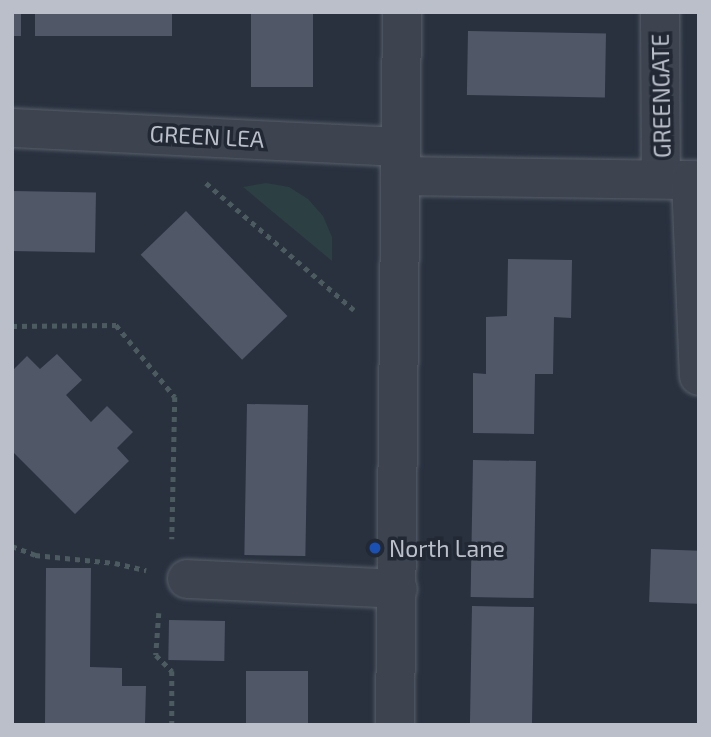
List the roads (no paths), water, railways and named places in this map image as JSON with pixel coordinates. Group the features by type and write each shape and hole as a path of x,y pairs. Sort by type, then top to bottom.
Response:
{"street":[{"path":"396,725 402,12"},
{"name":"GREENGATE","path":"660,12 684,180 699,376"},
{"name":"GREEN LEA","path":"12,128 400,162 684,180"},
{"path":"187,579 398,589"}],"place":[{"name":"North Lane","path":"375,548"}]}
